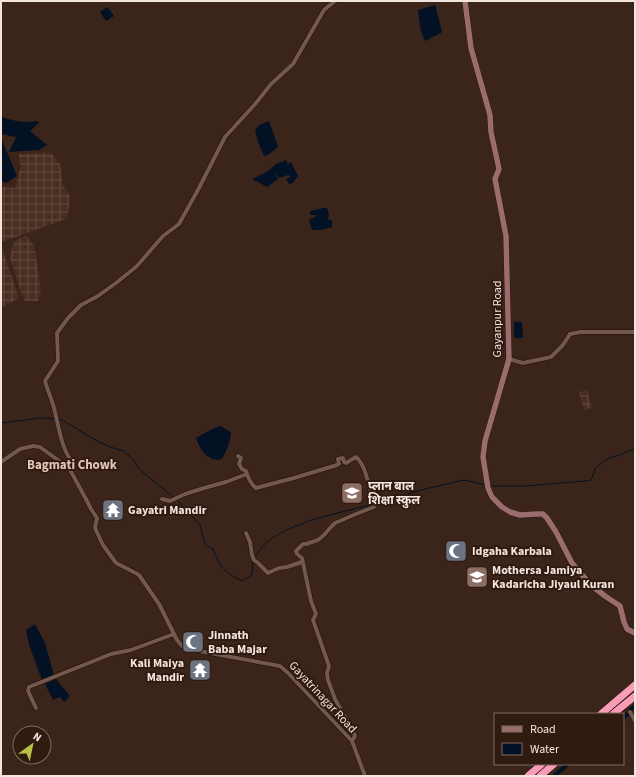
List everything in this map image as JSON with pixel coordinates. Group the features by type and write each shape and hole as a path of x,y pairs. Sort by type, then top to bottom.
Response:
{"highway":[{"path":"602,713 635,685"},
{"path":"614,713 635,696"},
{"path":"528,776 541,765"},
{"path":"540,776 553,765"}],"street":[{"path":"69,468 74,463 69,458 61,436 45,381 58,361 57,333 68,318 81,305 98,296 137,266 163,236 179,224 199,188 224,137 238,124 271,84 293,64 324,10 335,1"},
{"name":"Gayanpur Road","path":"465,1 471,48 490,115 490,132 499,169 495,179 506,236 509,359 485,441 482,457 488,488 492,497 502,507 510,512 520,515 543,514 556,532 572,563 590,584 620,606 627,629 635,633"},
{"path":"509,359 523,363 550,357 563,345 570,334 581,332 635,332"},
{"name":"Gayatrinagar Road","path":"1,462 20,450 33,446 40,448 69,468 90,508 97,518 95,528 104,546 116,563 139,575 159,604 177,640 182,646 188,649 280,666 352,741 365,776"},
{"path":"238,456 241,458 239,464 242,470 246,470 253,486 256,488 323,470 339,464 338,459 343,458 344,462 346,463 356,457 361,463 370,489 376,500 374,507 336,523 318,540 303,544 296,551 302,558 311,601 316,614 314,621 328,666 328,680 335,699 354,731 355,736 352,741"},
{"path":"162,499 170,501 191,492 247,474"},
{"path":"246,533 250,542 254,560 258,562 268,573 282,567 287,567 302,562"},
{"path":"36,708 28,691 29,687 110,654 131,650 174,634"},
{"path":"630,712 635,721"}],"shaded area":[{"path":"51,153 60,164 63,185 70,197 67,218 1,242 1,187 15,188 21,167 19,154"},
{"path":"26,236 34,245 41,290 38,301 25,301 10,257 14,241"},
{"path":"1,245 19,298 1,308"},
{"path":"587,390 592,408 584,410 579,392"}],"water":[{"path":"435,5 442,31 441,33 425,41 419,22 418,10"},
{"path":"107,7 114,16 106,21 100,12"},
{"path":"3,117 20,122 38,121 39,123 30,131 47,145 39,150 9,152 16,137 1,134 1,118"},
{"path":"269,121 278,147 268,155 264,156 255,130 259,125"},
{"path":"1,138 17,176 6,183 1,181"},
{"path":"286,160 288,164 291,162 298,176 293,183 289,184 286,179 291,177 288,175 279,178 275,171 278,179 267,187 252,179 267,172 276,164"},
{"path":"327,208 329,215 328,220 332,220 332,227 321,230 312,230 309,220 318,215 310,215 310,211"},
{"path":"514,322 522,322 523,338 514,338"},
{"path":"220,426 231,432 224,456 222,459 217,460 209,457 202,451 196,438"},
{"path":"35,624 45,643 54,675 42,680 29,645 26,630"},
{"path":"56,679 70,696 64,702 60,697 53,700 45,684"}],"waterway":[{"path":"1,423 41,418 54,419"},
{"path":"58,419 97,441 124,451 133,459 139,469 173,497"},
{"path":"491,486 525,486 591,480 595,469 605,460 635,449"},
{"path":"378,503 425,489 464,480 486,485"},
{"path":"176,499 200,525 205,545 213,549 221,565 227,572 242,581 252,575 253,562"},
{"path":"255,557 268,541 285,531 322,517 373,504"},
{"path":"631,709 635,706"},
{"path":"624,717 630,712"},
{"path":"554,776 567,765"}],"place":[{"name":"प्लान बाल शिक्षा स्कुल","path":"352,493"},
{"name":"Gayatri Mandir","path":"113,510"},
{"name":"Idgaha Karbala","path":"456,551"},
{"name":"Mothersa Jamiya Kadaricha Jiyaul Kuran","path":"477,577"},
{"name":"Jinnath Baba Majar","path":"193,642"},
{"name":"Kali Maiya Mandir","path":"200,670"}],"district":[{"name":"Bagmati Chowk","path":"72,464"}]}
